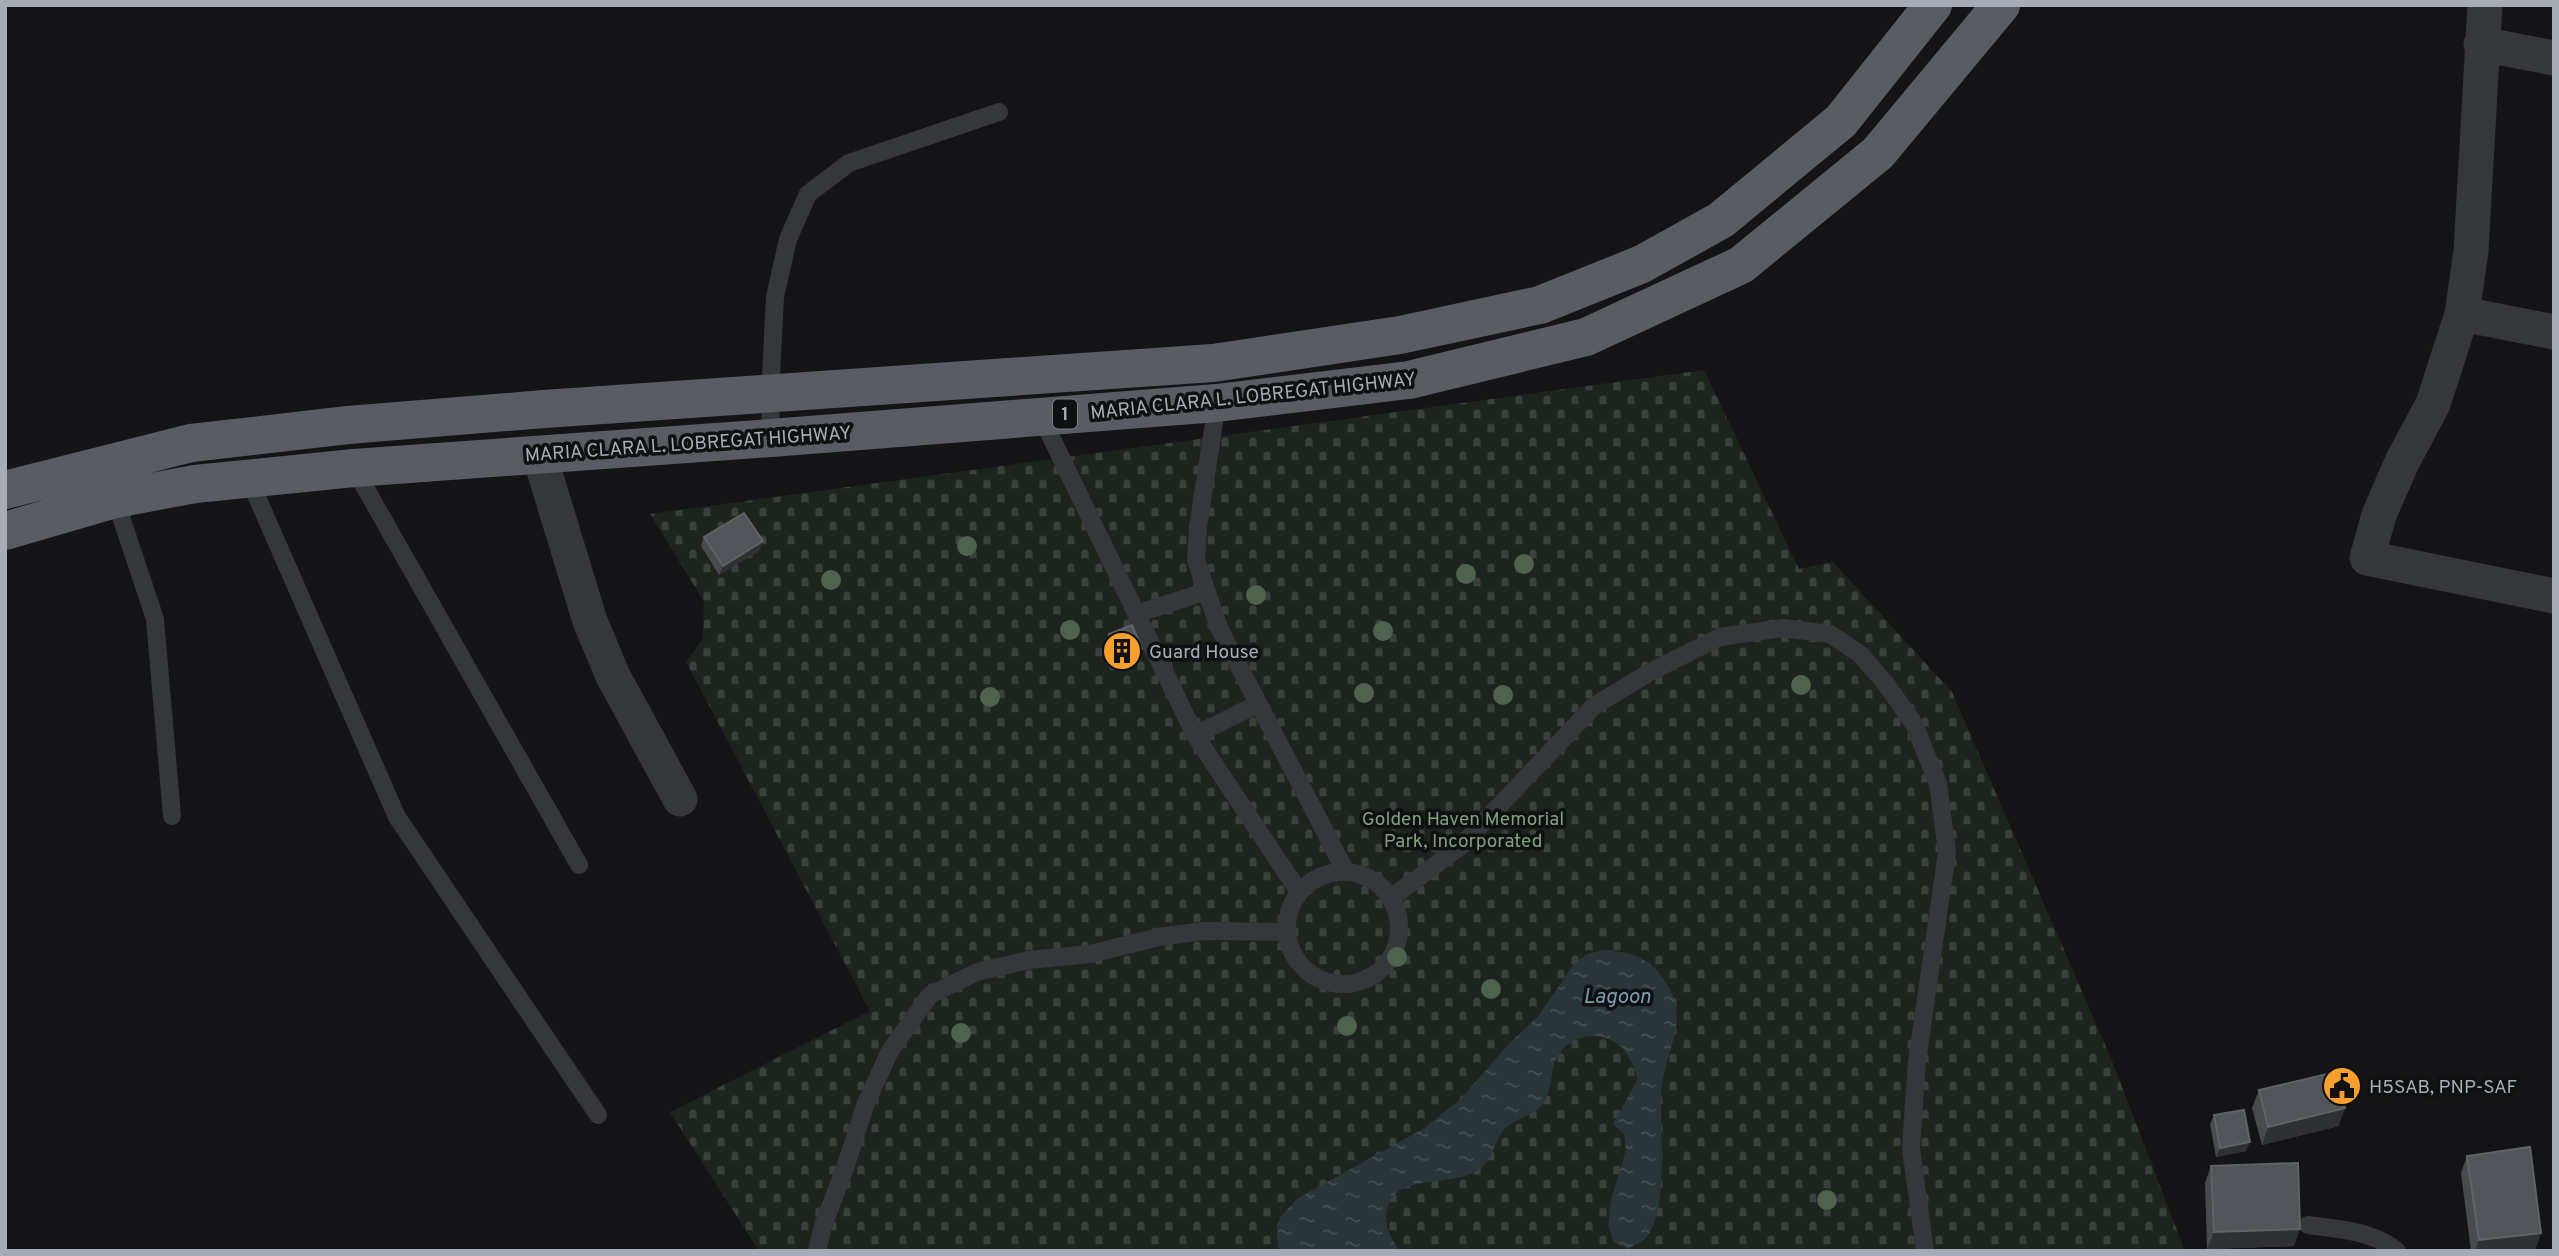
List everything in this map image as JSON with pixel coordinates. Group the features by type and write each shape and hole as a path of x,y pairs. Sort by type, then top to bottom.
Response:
{"highway":[{"name":"MARIA CLARA L. LOBREGAT HIGHWAY","path":"5,490 191,443 348,425 531,410 1213,363 1400,335 1540,305 1642,264 1721,220 1841,121 1933,5"},
{"name":"MARIA CLARA L. LOBREGAT HIGHWAY","path":"5,531 115,499 195,485 354,468 771,439 1217,402 1409,380 1586,337 1741,265 1878,153 2001,5"},
{"path":"1841,121 1878,153"},
{"path":"1400,335 1409,380"},
{"path":"42,479 53,516"}],"street":[{"path":"2485,5 2471,251 2462,314 2433,404 2402,462 2379,515 2367,558 2554,596"},
{"path":"2481,44 2554,58"},
{"path":"2462,314 2554,332"},
{"path":"539,454 590,621 613,676 680,799"}],"lane":[{"path":"771,439 770,395 775,297 788,239 808,194 849,163 999,112"},
{"path":"1217,402 1198,527 1196,560 1219,628 1346,872"},
{"path":"1041,416 1195,735 1299,892"},
{"path":"354,468 579,865"},
{"path":"249,480 397,817 598,1115"},
{"path":"115,499 155,619 172,816"},
{"path":"1136,614 1207,591"},
{"path":"1391,898 1461,846 1594,706 1650,672 1720,637 1783,628 1830,634 1860,654 1886,684 1914,724 1937,784 1947,852 1917,1062 1911,1148 1925,1251"},
{"path":"1195,735 1258,704"},
{"path":"1346,872 1372,879 1382,887 1398,912 1399,928 1397,944 1381,970 1352,984 1337,984 1321,980 1297,961 1286,932 1289,910 1299,892 1320,876 1346,872"},
{"path":"817,1251 823,1226 866,1103 890,1051 930,995 977,972 1029,960 1090,954 1159,937 1204,930 1286,932"},
{"path":"2308,1225 2364,1235 2387,1242 2397,1251"}],"green space":[{"name":"Golden Haven Memorial Park, Incorporated","path":"1704,370 1799,569 1833,562 1952,692 2111,1058 2185,1251 759,1251 670,1112 870,1011 686,662 703,638 704,602 650,514"}],"water":[{"name":"Lagoon","path":"1603,950 1627,953 1648,963 1660,974 1676,1006 1675,1034 1661,1096 1662,1167 1659,1205 1655,1221 1645,1239 1628,1249 1614,1242 1608,1226 1611,1200 1626,1150 1624,1134 1613,1124 1638,1079 1630,1058 1621,1047 1609,1039 1594,1036 1578,1039 1565,1047 1556,1060 1543,1104 1507,1127 1482,1167 1458,1178 1419,1184 1397,1192 1387,1208 1386,1221 1400,1251 1279,1251 1277,1235 1280,1217 1298,1198 1423,1129 1461,1099 1506,1047 1539,1015 1574,964 1587,954"}],"building":[{"path":"744,513 763,541 723,566 704,537"},
{"path":"1132,625 1142,649 1119,659 1109,634"},
{"path":"2336,1072 2345,1108 2268,1127 2259,1090"},
{"path":"2244,1110 2250,1142 2220,1148 2214,1115"},
{"path":"2530,1147 2541,1233 2479,1240 2467,1156"},
{"path":"2298,1163 2300,1229 2214,1232 2211,1166"}],"place":[{"name":"Guard House","path":"1122,651"},
{"name":"H5SAB, PNP-SAF","path":"2342,1086"}]}
